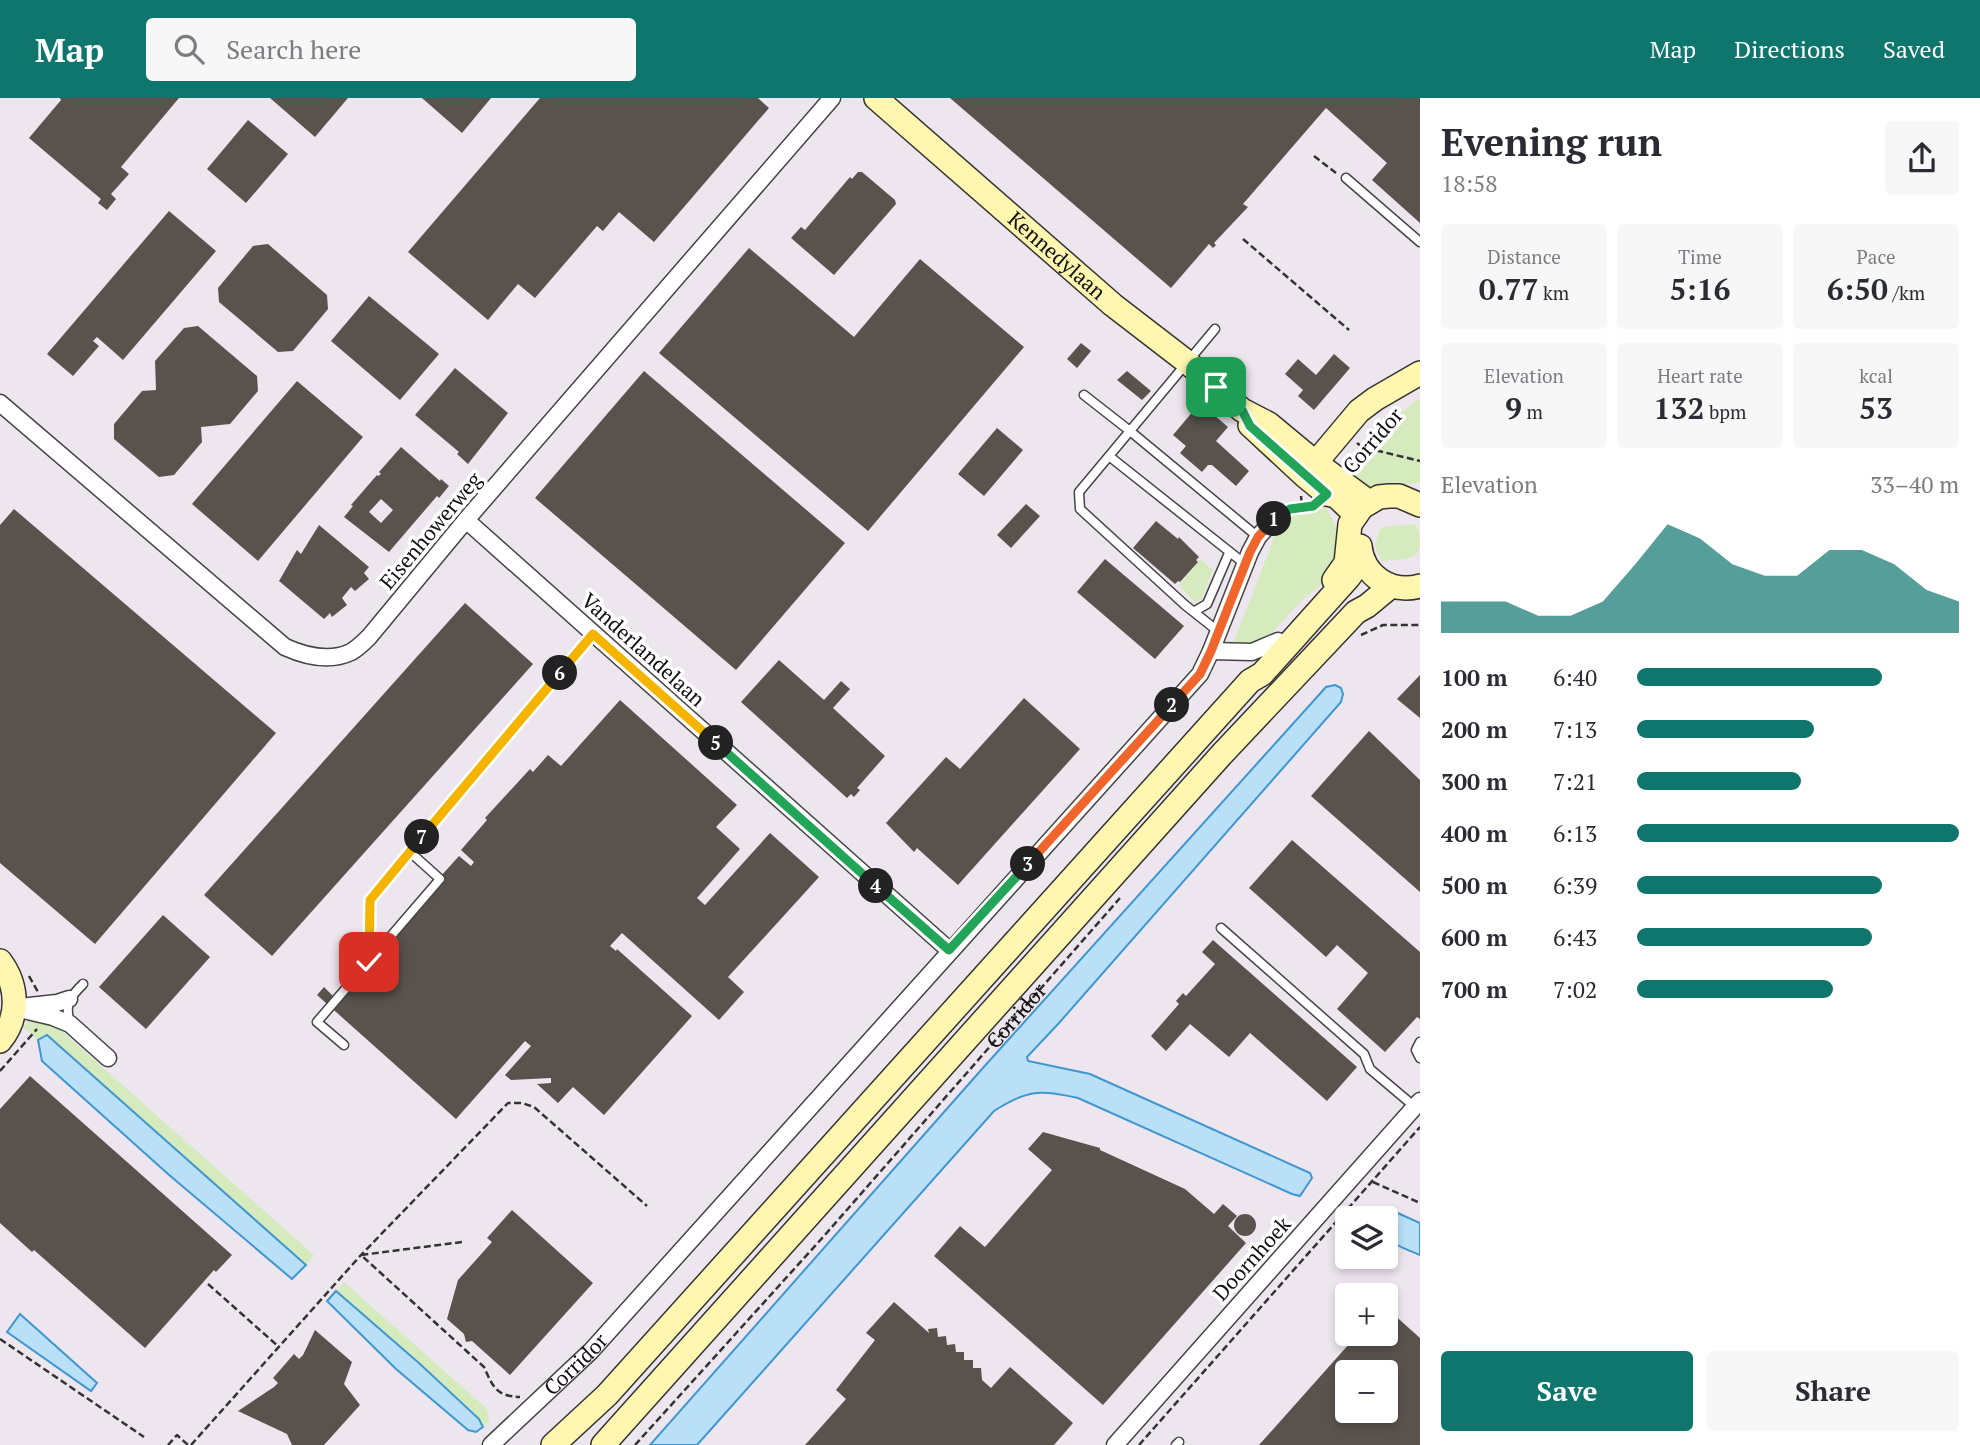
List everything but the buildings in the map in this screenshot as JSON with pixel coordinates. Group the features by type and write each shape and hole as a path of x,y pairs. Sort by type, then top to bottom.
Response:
{"main road":[{"name":"Kennedylaan","path":"876,98 1113,305 1187,362 1242,410 1269,424 1310,469 1333,487 1329,503 1360,517"},
{"name":"Corridor","path":"1310,469 1359,411 1420,373"},
{"path":"1417,500 1389,496 1360,517 1355,557 1385,584 1407,589 1420,586"},
{"name":"Corridor","path":"553,1445 607,1395 1250,681 1256,668 1278,642 1355,557"},
{"name":"Corridor","path":"1250,681 1262,674 1349,578 1355,557"},
{"path":"1385,584 1390,577 1420,572"},
{"name":"Corridor","path":"603,1445 1222,754 1356,612 1361,601 1385,584"},
{"path":"0,961 8,971 14,990 15,1008 11,1022 0,1041"}],"street":[{"name":"Eisenhowerweg","path":"0,403 285,647 303,656 325,657 351,652 369,637 466,520 832,98"},
{"name":"Corridor","path":"491,1445 591,1352 949,950 1200,674 1245,564 1258,537 1275,518"},
{"name":"Vanderlandelaan","path":"466,520 949,950"},
{"path":"1211,651 1252,652 1278,642"},
{"path":"15,1008 69,999"},
{"path":"15,1008 70,1024 108,1058"},
{"name":"Doornhoek","path":"1115,1445 1417,1104"}],"lane":[{"path":"1345,179 1420,242"},
{"path":"1215,329 1079,492 1080,509 1219,632"},
{"path":"1084,395 1258,537"},
{"path":"1109,456 1245,564"},
{"path":"1195,611 1207,604 1228,552"},
{"path":"369,962 370,900 593,634"},
{"path":"344,1045 317,1022 440,879 410,852"},
{"path":"1221,928 1364,1054 1370,1069 1417,1104"},
{"path":"70,1024 67,1014 69,999 83,984"},
{"path":"1420,1042 1416,1050 1420,1058"}],"path":[{"path":"1314,156 1345,179"},
{"path":"1243,239 1349,330"},
{"name":"Corridor","path":"1275,518 1290,509 1313,506 1333,487 1362,447 1399,407"},
{"path":"1362,447 1420,461"},
{"path":"1357,639 1365,631 1383,625 1420,625"},
{"name":"Corridor","path":"635,1445 701,1375 880,1173 1122,895"},
{"path":"0,1071 36,1030 40,1015"},
{"path":"168,1445 177,1435 190,1445 361,1255 508,1103 522,1103 534,1107 647,1206"},
{"name":"Doornhoek","path":"1139,1445 1420,1128"},
{"path":"1373,1182 1420,1203"},
{"path":"361,1255 461,1242"},
{"path":"361,1255 484,1367 492,1385 500,1394 522,1397"},
{"path":"208,1284 279,1347"},
{"path":"0,1339 144,1437"}],"shaded area":[{"path":"0,98 1420,98 1420,1445 0,1445"}],"green space":[{"path":"1420,398 1420,482 1382,489 1363,486 1345,477 1383,427"},
{"path":"1322,504 1334,523 1339,545 1334,567 1328,577 1262,640 1244,646 1233,644 1276,528 1295,513 1316,510"},
{"path":"1415,524 1420,546 1418,552 1411,558 1382,562 1375,546 1379,530"},
{"path":"1200,559 1213,570 1201,600 1195,602 1179,586"},
{"path":"28,1021 52,1024 65,1034 314,1255 306,1265 47,1036 38,1040 23,1027"},
{"path":"344,1282 485,1407 489,1422 483,1427 479,1419 420,1364 336,1291"}],"water":[{"path":"1335,685 1341,688 1341,702 1027,1057 1028,1061 1090,1074 1310,1173 1312,1178 1300,1196 1078,1098 1044,1093 1026,1095 994,1111 697,1445 650,1445 982,1069 1326,687"},
{"path":"47,1035 306,1265 292,1279 168,1174 42,1061 38,1040"},
{"path":"1398,1213 1420,1223 1420,1255 1399,1246"},
{"path":"336,1291 420,1364 479,1419 483,1427 476,1432 468,1430 396,1369 327,1301"},
{"path":"20,1314 97,1383 91,1391 7,1332"}],"route":[{"path":"369,962 370,900 593,634 949,950 1200,674 1250,552 1266,526 1290,509 1313,506 1327,494 1250,426 1242,410 1216,387"}]}
